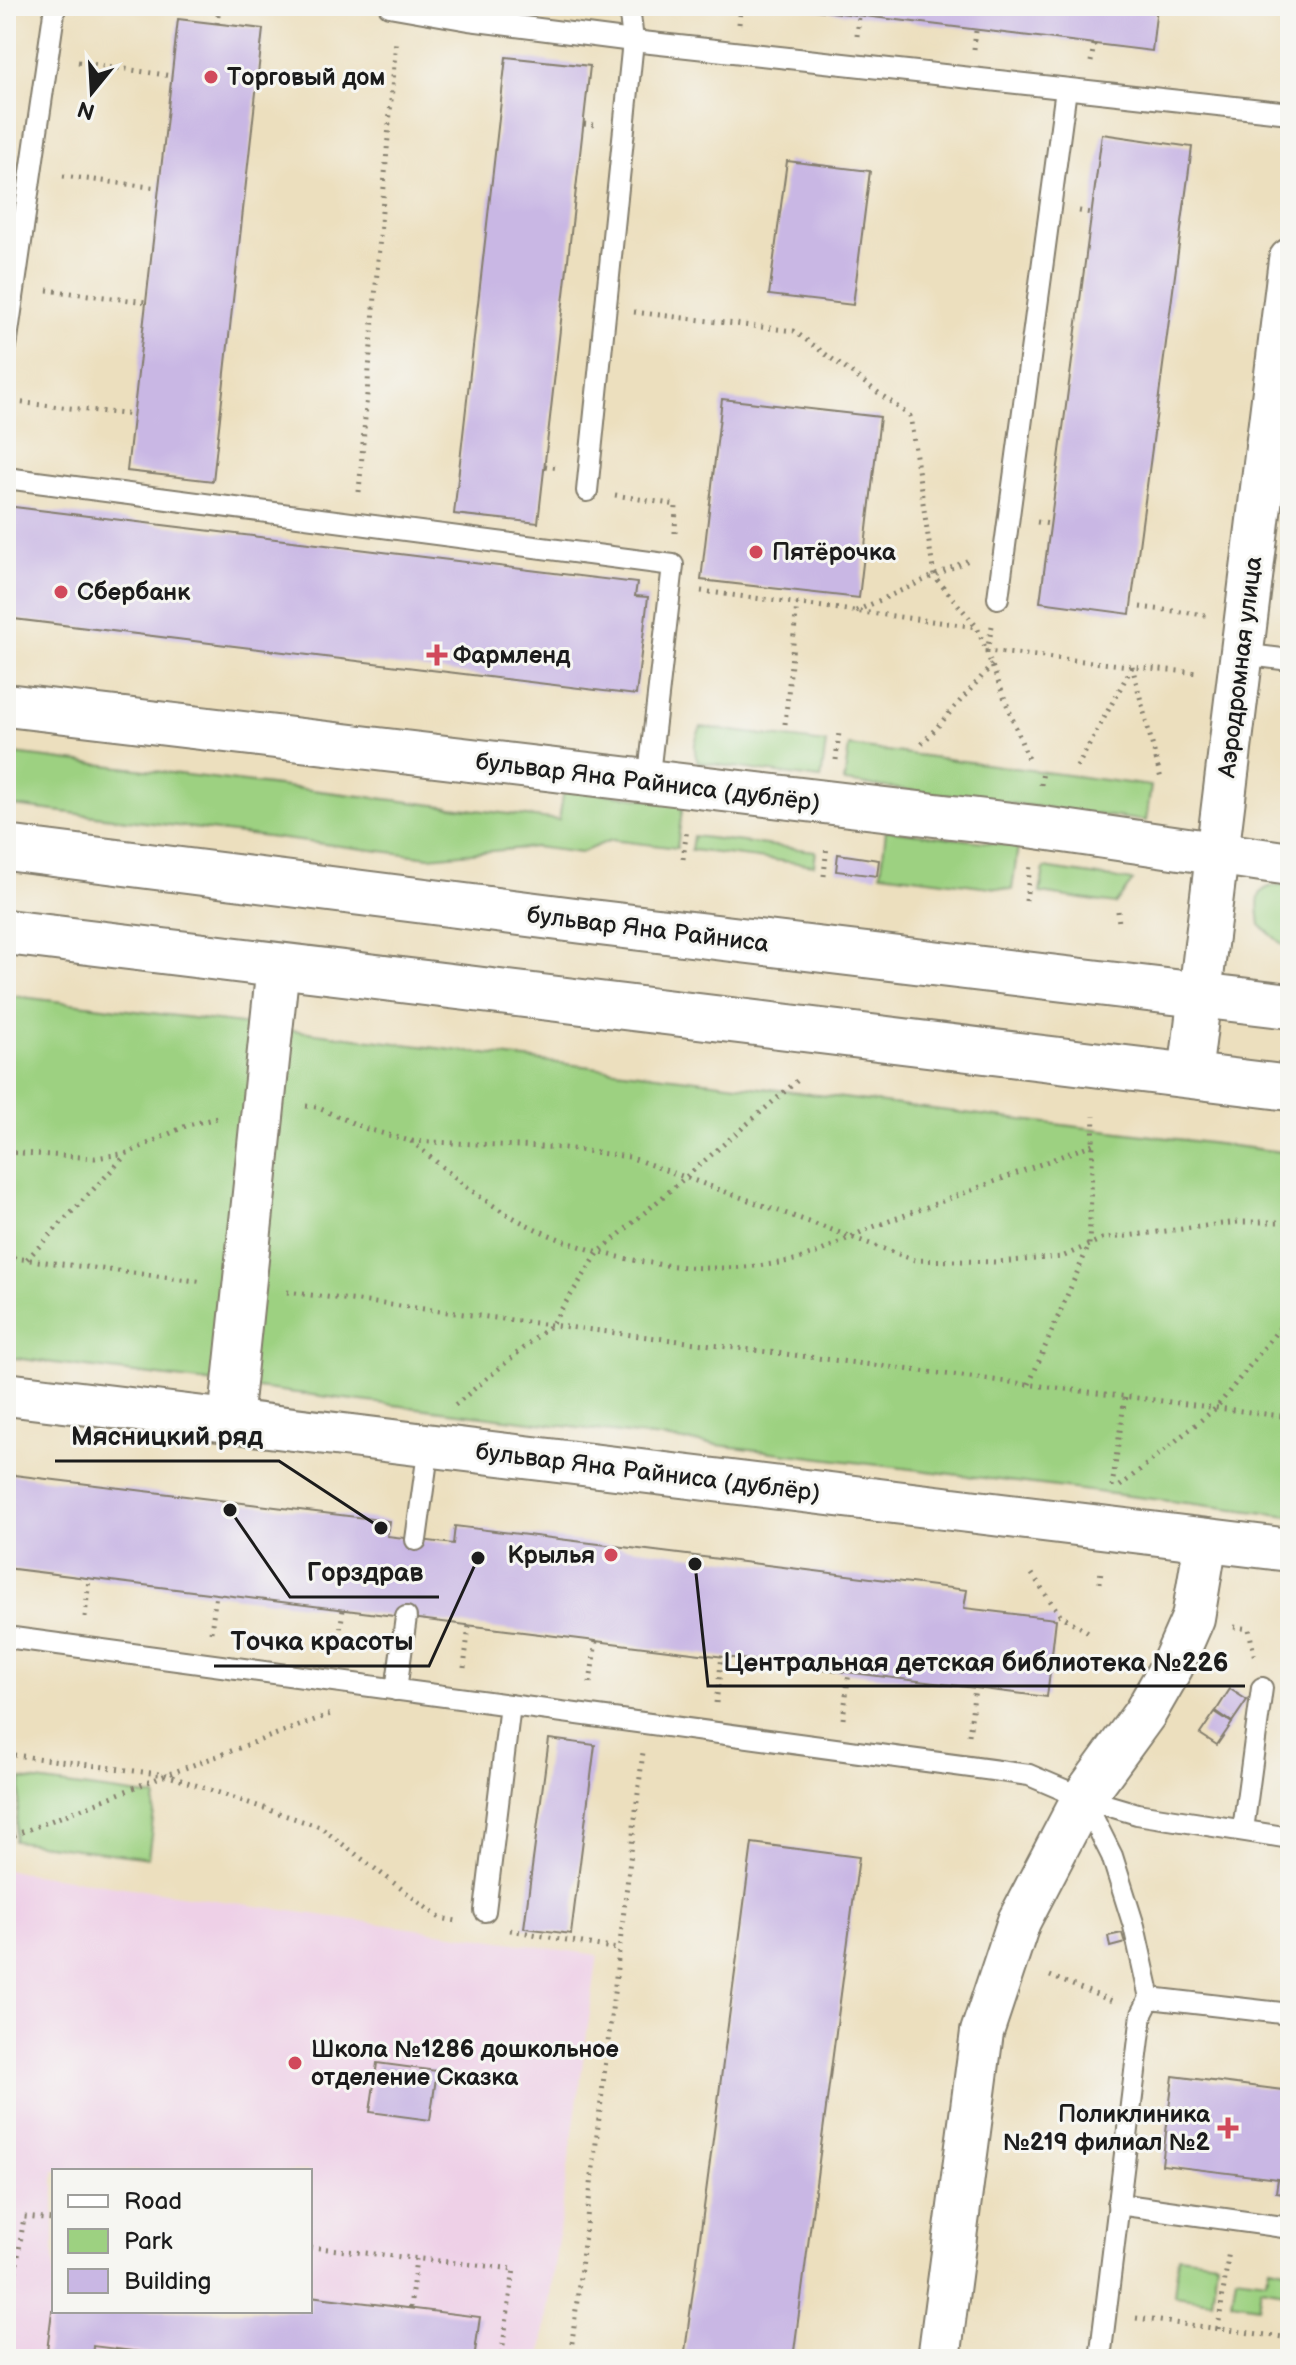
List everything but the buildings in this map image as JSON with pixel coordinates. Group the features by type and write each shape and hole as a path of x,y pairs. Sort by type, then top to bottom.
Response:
{"main road":[{"name":"бульвар Яна Райниса","path":"6,848 1290,1006"},
{"path":"6,932 1290,1088"}],"street":[{"name":"Аэродромная улица","path":"1190,1075 1290,260"},
{"name":"бульвар Яна Райниса (дублёр)","path":"6,705 1036,827 1290,864"},
{"path":"230,1421 278,965"},
{"name":"бульвар Яна Райниса (дублёр)","path":"6,1394 1290,1550"},
{"path":"939,2359 982,2032 1019,1921 1083,1798 1145,1713 1172,1666 1193,1618 1206,1540"}],"lane":[{"path":"6,346 55,6"},
{"path":"587,491 633,41 629,6"},
{"path":"394,7 469,13 633,41 1290,113"},
{"path":"998,598 1066,89"},
{"path":"6,478 673,565 648,783"},
{"path":"1239,666 1290,660"},
{"path":"416,1540 429,1445"},
{"path":"396,1690 406,1617"},
{"path":"6,1637 1029,1775 1083,1798 1137,1814 1290,1838"},
{"path":"1243,1830 1262,1688"},
{"path":"478,1917 510,1705"},
{"path":"1083,1798 1112,1856 1134,1926 1146,2006 1100,2359"},
{"path":"1146,2006 1290,2014"},
{"path":"1118,2204 1290,2228"}],"path":[{"path":"217,24 219,6"},
{"path":"356,525 394,7"},
{"path":"48,57 172,76"},
{"path":"32,172 159,188"},
{"path":"15,286 146,302"},
{"path":"605,309 794,331 910,416 934,576 977,627 1028,759"},
{"path":"6,401 134,415"},
{"path":"587,491 676,505 673,565 702,592 977,627"},
{"path":"854,612 934,576 1006,538"},
{"path":"785,724 797,604"},
{"path":"987,651 1132,666 1239,666"},
{"path":"922,744 992,665"},
{"path":"1077,767 1132,666"},
{"path":"1132,666 1161,779"},
{"path":"1118,911 1119,925"},
{"path":"449,1410 551,1325 599,1252 798,1080"},
{"path":"293,1105 316,1107 367,1129 410,1141 564,1148 629,1157 915,1260 997,1262 1062,1257 1102,1239 1238,1222 1290,1222"},
{"path":"6,1152 95,1158 128,1153 188,1125 231,1114"},
{"path":"1029,1384 1089,1245 1094,1116"},
{"path":"410,1141 483,1199 547,1234 599,1252 645,1262 727,1269 797,1260 849,1236 1093,1144"},
{"path":"27,1260 128,1153"},
{"path":"6,1257 206,1282"},
{"path":"272,1290 1290,1417"},
{"path":"1125,1396 1111,1494 1216,1408 1290,1315"},
{"path":"1032,1574 1060,1615 1090,1633"},
{"path":"334,1682 343,1610"},
{"path":"460,1698 469,1625"},
{"path":"1229,1626 1249,1629"},
{"path":"586,1716 596,1641"},
{"path":"713,1732 722,1656"},
{"path":"839,1749 849,1672"},
{"path":"965,1767 975,1688"},
{"path":"6,1836 396,1690"},
{"path":"570,2359 617,1949 647,1723"},
{"path":"6,1754 166,1775 320,1827 440,1918 478,1917"},
{"path":"499,1928 617,1949"},
{"path":"1050,1976 1146,2006"},
{"path":"6,2335 24,2217 52,2220"},
{"path":"1218,2329 1234,2220"},
{"path":"312,2247 514,2269 501,2359"},
{"path":"410,2308 416,2259"},
{"path":"1105,2314 1290,2338"},
{"path":"120,2359 121,2349"}],"shaded area":[{"name":"Школа №1286 дошкольное отделение Сказка","path":"6,1870 598,1955 541,2359 6,2359"}],"green space":[{"path":"701,727 826,743 821,779 698,762 695,744"},
{"path":"849,746 1151,786 1146,821 844,782"},
{"path":"6,753 559,820 564,789 683,803 677,848 611,840 580,853 535,847 429,857 6,805"},
{"path":"886,830 1018,846 1012,890 881,873"},
{"path":"693,836 816,851 814,865 691,850"},
{"path":"1044,868 1133,881 1115,904 1040,893"},
{"path":"1290,884 1290,951 1260,925 1258,905 1265,889"},
{"path":"6,995 1290,1153 1290,1516 6,1357"},
{"path":"22,1779 156,1797 148,1858 14,1841"},
{"path":"1178,2256 1217,2261 1212,2301 1174,2296"},
{"path":"1269,2266 1290,2270 1290,2293 1261,2288 1258,2306 1232,2302 1236,2276 1267,2280"}],"place":[{"name":"Торговый дом","path":"211,77"},
{"name":"Пятёрочка","path":"756,552"},
{"name":"Сбербанк","path":"61,592"},
{"name":"Фармленд","path":"437,655"},
{"name":"Горздрав","path":"230,1510"},
{"name":"Мясницкий ряд","path":"381,1528"},
{"name":"Крылья","path":"611,1555"},
{"name":"Точка красоты","path":"478,1558"},
{"name":"Центральная детская библиотека №226","path":"695,1564"},
{"name":"Школа №1286 дошкольное отделение Сказка","path":"295,2063"},
{"name":"Поликлиника №219 филиал №2","path":"1228,2128"}]}
